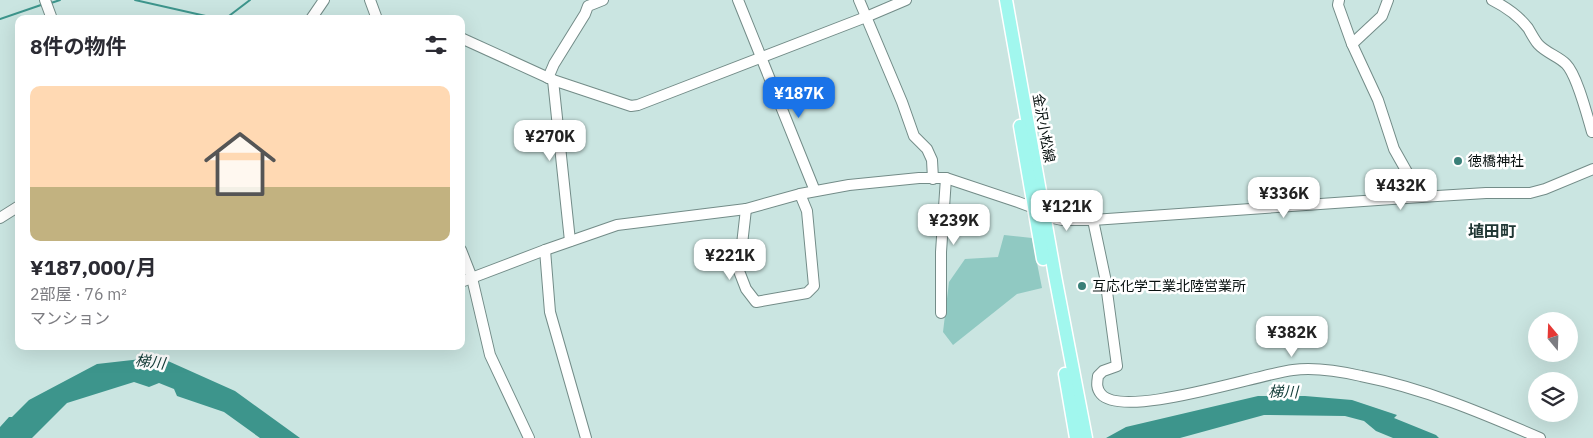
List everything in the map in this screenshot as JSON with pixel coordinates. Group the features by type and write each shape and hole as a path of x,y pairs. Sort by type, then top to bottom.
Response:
{"main road":[{"name":"金沢小松線","path":"998,0 1075,406 1086,438"},
{"name":"金沢小松線","path":"1006,0 1039,212"},
{"name":"金沢小松線","path":"1075,406 1076,438"}],"street":[{"path":"45,0 51,15"},
{"path":"314,15 324,0"},
{"path":"370,0 376,15"},
{"path":"570,241 550,79 554,64 588,6 603,0"},
{"path":"738,0 815,191"},
{"path":"859,0 902,102 914,136 927,149 932,160 932,179"},
{"path":"465,40 550,79 624,104 638,106 906,0"},
{"path":"1339,0 1338,5 1352,44 1378,100 1394,149 1421,197"},
{"path":"1352,44 1382,16 1388,0"},
{"path":"1492,0 1505,6 1517,15 1538,44 1566,63 1573,74 1592,132"},
{"path":"465,281 617,225 746,209 815,191 850,185 918,178 946,178 1018,202 1062,220 1093,220 1421,197 1486,193 1530,193 1545,189 1593,169"},
{"path":"941,313 941,252 946,178"},
{"path":"746,209 740,271 746,289 756,302 807,292 814,286 814,274 808,211 800,194"},
{"path":"0,218 15,209"},
{"path":"1093,220 1105,278 1118,366 1103,371 1098,376 1097,387 1102,396 1112,400 1133,402 1156,401 1295,370 1343,372 1387,381 1430,394 1540,438"},
{"path":"545,250 550,312 586,438"},
{"path":"465,260 472,278 490,355 529,438"}],"shaded area":[{"path":"1004,235 1032,238 1042,288 1017,294 953,345 943,332 949,282 965,259 998,257"}],"water":[{"name":"梯川","path":"159,357 235,391 300,438 260,438 224,412 177,396 174,389 159,383 149,387 134,382 67,403 32,438 0,438 0,427 29,400 97,364"},
{"path":"1258,396 1305,396 1352,400 1397,415 1394,418 1436,435 1439,438 1393,438 1376,431 1364,421 1345,416 1264,415 1180,438 1106,438 1126,427"}],"waterway":[{"path":"51,3 60,0"},
{"path":"135,0 201,15"},
{"path":"230,15 250,0"},
{"path":"0,19 41,5"}],"place":[{"name":"徳橋神社","path":"1458,161"},
{"name":"互応化学工業北陸営業所","path":"1082,286"}],"district":[{"name":"埴田町","path":"1492,231"}]}
